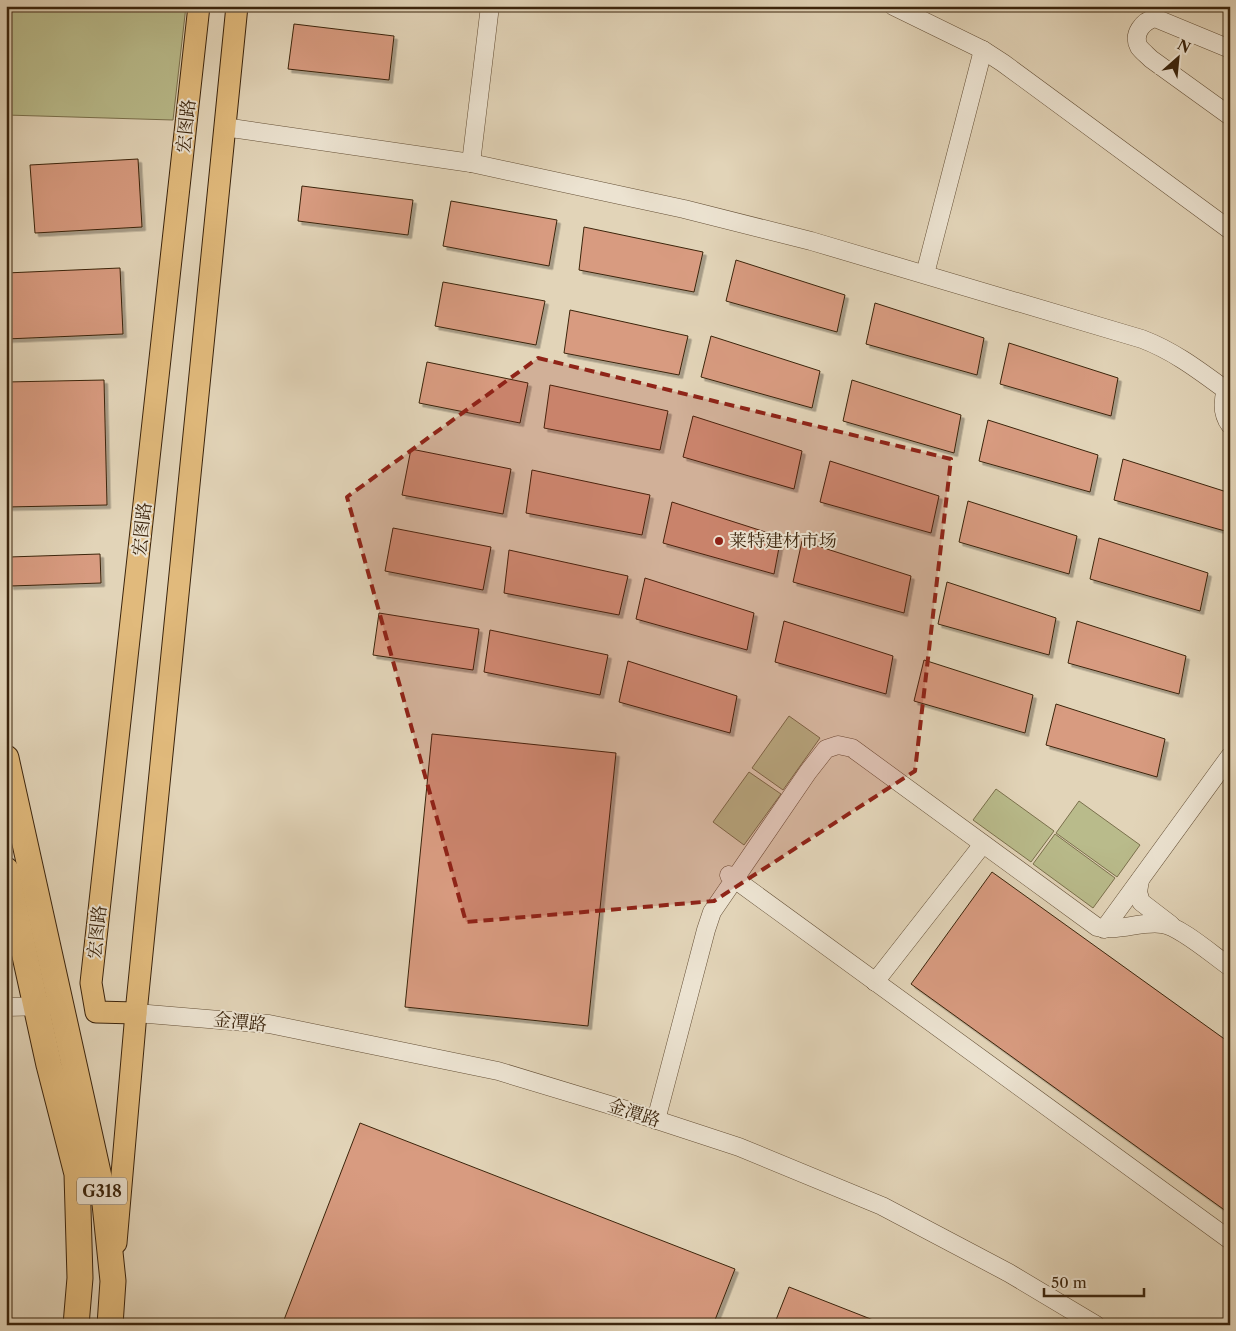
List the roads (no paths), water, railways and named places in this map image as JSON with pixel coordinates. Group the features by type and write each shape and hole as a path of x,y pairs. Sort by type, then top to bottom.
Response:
{"highway":[{"name":"G318","path":"6,758 49,1006 61,1062 105,1204 113,1281 110,1325"},
{"name":"G318","path":"6,870 49,1006"},
{"path":"61,1062 77,1174 80,1278 76,1325"}],"main road":[{"name":"宏图路","path":"136,1013 96,1012 91,983 199,6"},
{"path":"113,1281 136,1013 237,6"}],"street":[{"path":"470,163 490,6"},
{"path":"893,6 983,50 1003,63 1230,230"},
{"path":"1230,49 1155,18 1146,20 1137,35 1137,44 1151,58 1230,116"},
{"path":"925,274 983,50"},
{"path":"224,127 470,163 684,209 810,240 925,274 1164,347 1228,392 1222,401 1223,412 1230,425"},
{"path":"656,1120 712,912 732,877 808,772 826,749 838,744 852,748 1097,927 1104,929 1163,924 1175,928"},
{"path":"1104,929 1230,756"},
{"path":"876,982 983,844"},
{"path":"732,877 1230,1240"},
{"path":"1140,880 1138,892 1141,902 1175,928 1228,961"},
{"path":"6,1007 49,1006"},
{"name":"金潭路","path":"136,1013 269,1024 498,1071 656,1120 739,1147 882,1206 1009,1273 1096,1325"}],"place":[{"name":"莱特建材市场","path":"719,541"}]}
